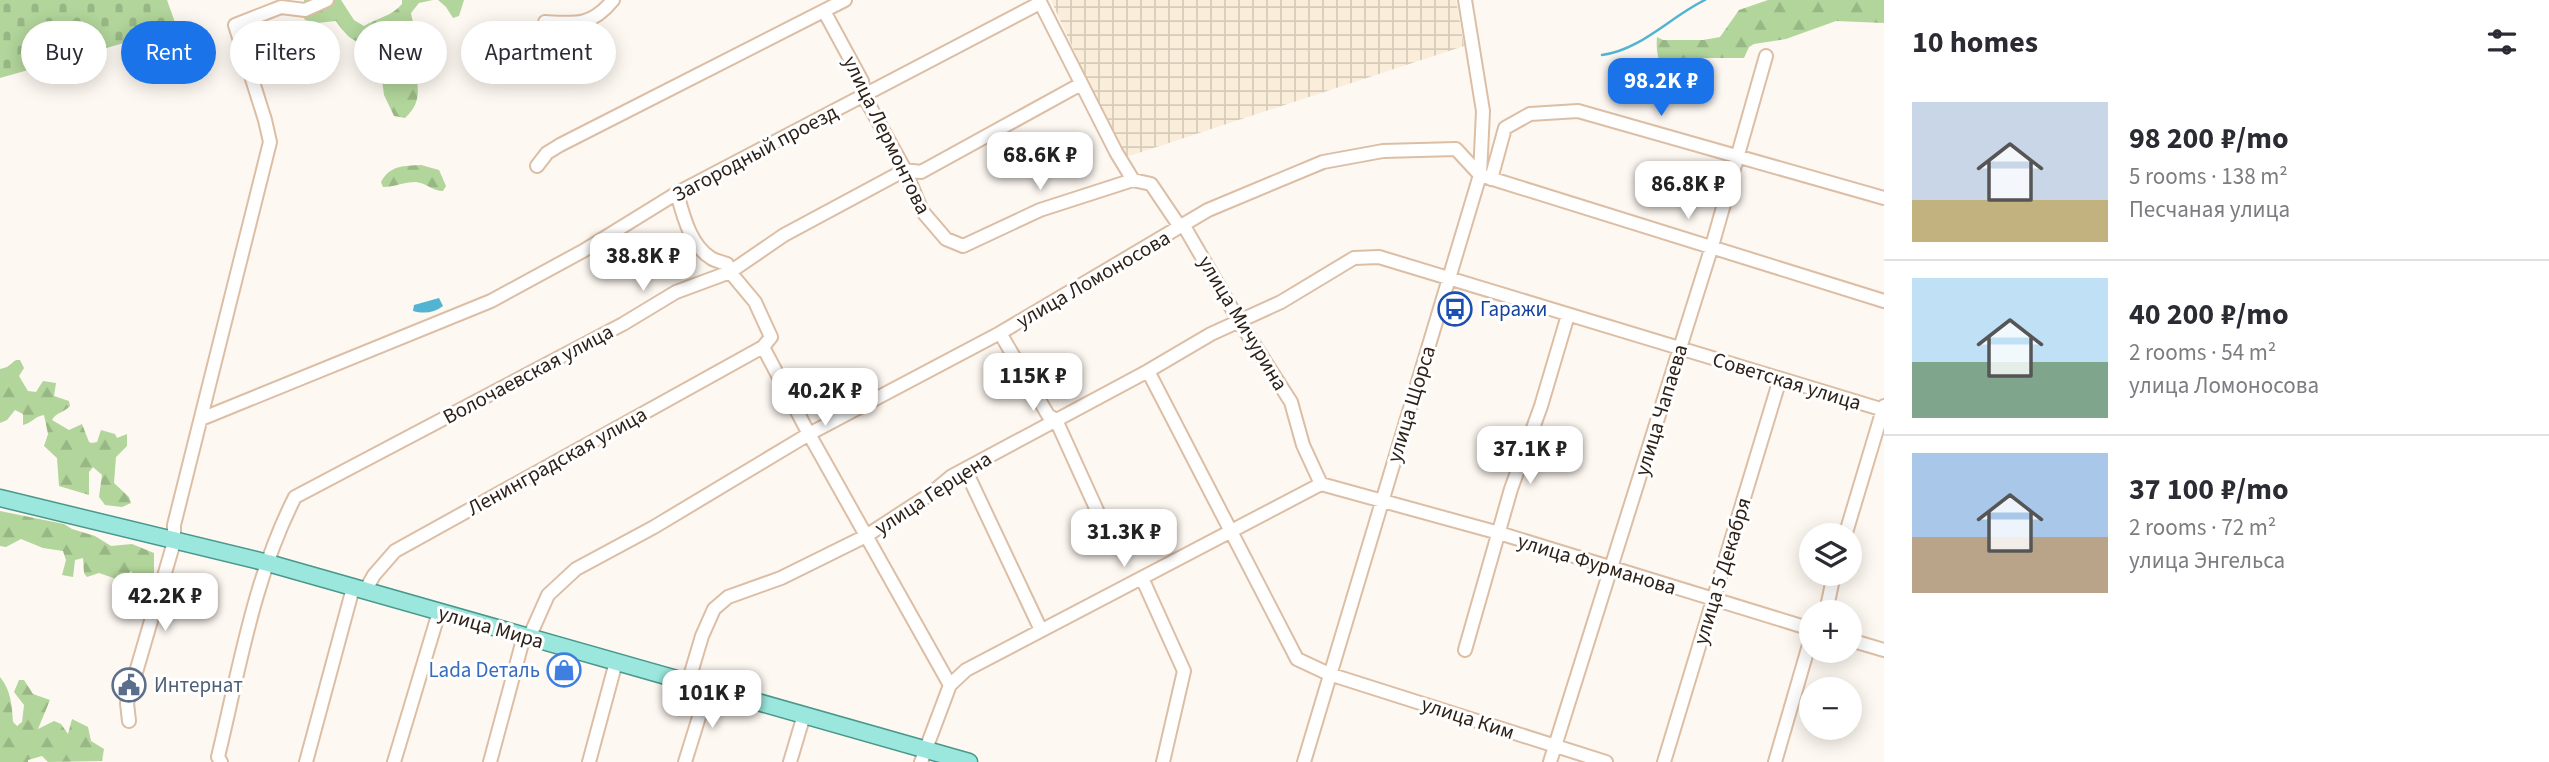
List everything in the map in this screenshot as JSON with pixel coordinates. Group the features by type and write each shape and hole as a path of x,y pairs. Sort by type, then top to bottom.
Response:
{"main road":[{"name":"улица Мира","path":"0,498 268,563 804,715 923,756 970,762"}],"street":[{"path":"128,721 127,703 174,542 174,525 270,142 235,25 281,7 305,10 327,0"},
{"path":"589,21 594,20 614,0"},
{"path":"537,166 547,153 559,145 845,0"},
{"name":"улица Щорса","path":"1304,762 1448,278 1485,177 1483,111 1465,0"},
{"name":"улица Мичурина","path":"1039,1 1133,180 1151,184 1178,224 1184,226 1239,321 1291,402 1303,445 1321,484"},
{"name":"Загородный проезд","path":"201,419 491,301 583,251 677,193 1039,1"},
{"name":"улица Лермонтова","path":"824,11 862,81 864,96 905,170 922,211 946,239 963,246 1040,210 1133,180"},
{"name":"улица Чапаева","path":"1550,762 1712,246 1766,56"},
{"name":"Волочаевская улица","path":"221,762 218,757 268,563 277,532 295,497 622,324 676,292 730,272 784,235 905,170 920,172 1081,84"},
{"path":"1884,198 1578,111 1530,114 1505,128 1485,177 1884,301"},
{"name":"улица Ломоносова","path":"490,762 524,636 532,631 548,595 576,569 654,527 809,433 1000,333 1208,210 1238,196 1322,162 1383,151 1456,149 1485,177"},
{"path":"677,193 695,242 711,258 727,264 730,272 755,302 771,337 764,347 950,685"},
{"name":"улица Герцена","path":"688,682 702,636 714,609 728,597 780,578 866,536 965,469 1148,371 1211,334 1281,302 1354,258 1379,257 1448,278"},
{"name":"Советская улица","path":"1448,278 1884,408"},
{"path":"1465,650 1511,489 1541,406 1568,315"},
{"path":"1000,333 1048,415 1056,420 1105,528"},
{"name":"Ленинградская улица","path":"306,762 359,589 395,551 764,347"},
{"name":"улица Ким","path":"1148,371 1297,659 1329,674 1606,762"},
{"name":"улица 5 Декабря","path":"1664,762 1780,379"},
{"path":"1849,523 1884,408"},
{"path":"965,469 1041,630"},
{"path":"923,756 950,685 966,670 1321,484"},
{"name":"улица Фурманова","path":"1321,484 1499,533 1799,625"},
{"path":"1142,578 1184,671 1163,762"},
{"path":"394,762 439,612"},
{"path":"1862,644 1884,650"},
{"path":"589,762 616,662"},
{"path":"1775,762 1804,663"},
{"path":"685,762 708,688"},
{"path":"790,762 804,715"}],"shaded area":[{"path":"1051,0 1456,0 1464,46 1123,158"}],"green space":[{"path":"0,0 167,0 174,21 121,21 121,44 107,48 107,21 21,21 21,72 0,78"},
{"path":"304,0 341,0 356,21 354,40 342,30 340,21 305,20 302,14 305,10"},
{"path":"402,0 433,0 419,3 411,13 413,21 374,21 394,11 402,4"},
{"path":"438,0 464,0 459,16 453,18"},
{"path":"1768,0 1884,0 1884,23 1836,21 1786,39 1754,44 1749,47 1744,58 1688,58 1682,60 1678,71 1667,70 1660,62 1657,37 1663,40 1703,40 1720,37 1739,10"},
{"path":"383,84 418,84 416,103 405,118 394,116 384,95"},
{"path":"421,165 439,170 446,186 443,191 416,182 383,187 381,182 393,169"},
{"path":"20,360 24,368 19,376 28,391 36,392 43,381 56,383 54,396 69,401 70,406 52,420 69,430 82,424 89,442 92,443 97,442 101,430 115,434 117,438 127,434 127,446 116,457 114,483 129,497 131,503 122,507 105,505 99,497 102,475 93,467 89,472 89,495 59,486 57,458 44,446 48,434 44,415 23,425 23,414 15,410 7,420 0,423 0,369"},
{"path":"0,511 64,524 95,536 111,546 132,544 154,553 154,577 151,583 137,583 131,571 122,581 99,573 87,577 84,573 83,558 75,560 73,577 62,575 66,560 63,551 43,548 21,539 6,547 0,546"},
{"path":"0,677 9,693 13,722 17,726 22,722 24,705 14,692 19,680 24,680 33,694 50,700 38,729 54,721 61,724 68,734 72,719 88,727 91,741 104,749 102,761 48,762 42,756 28,762 0,762"}],"water":[{"path":"439,298 443,306 436,310 425,313 413,311 414,305"}],"waterway":[{"path":"1602,55 1630,47 1705,0"}],"place":[{"name":"Гаражи","path":"1455,309"},
{"name":"Lada Dеталь","path":"564,670"},
{"name":"Интернат","path":"129,685"}]}
